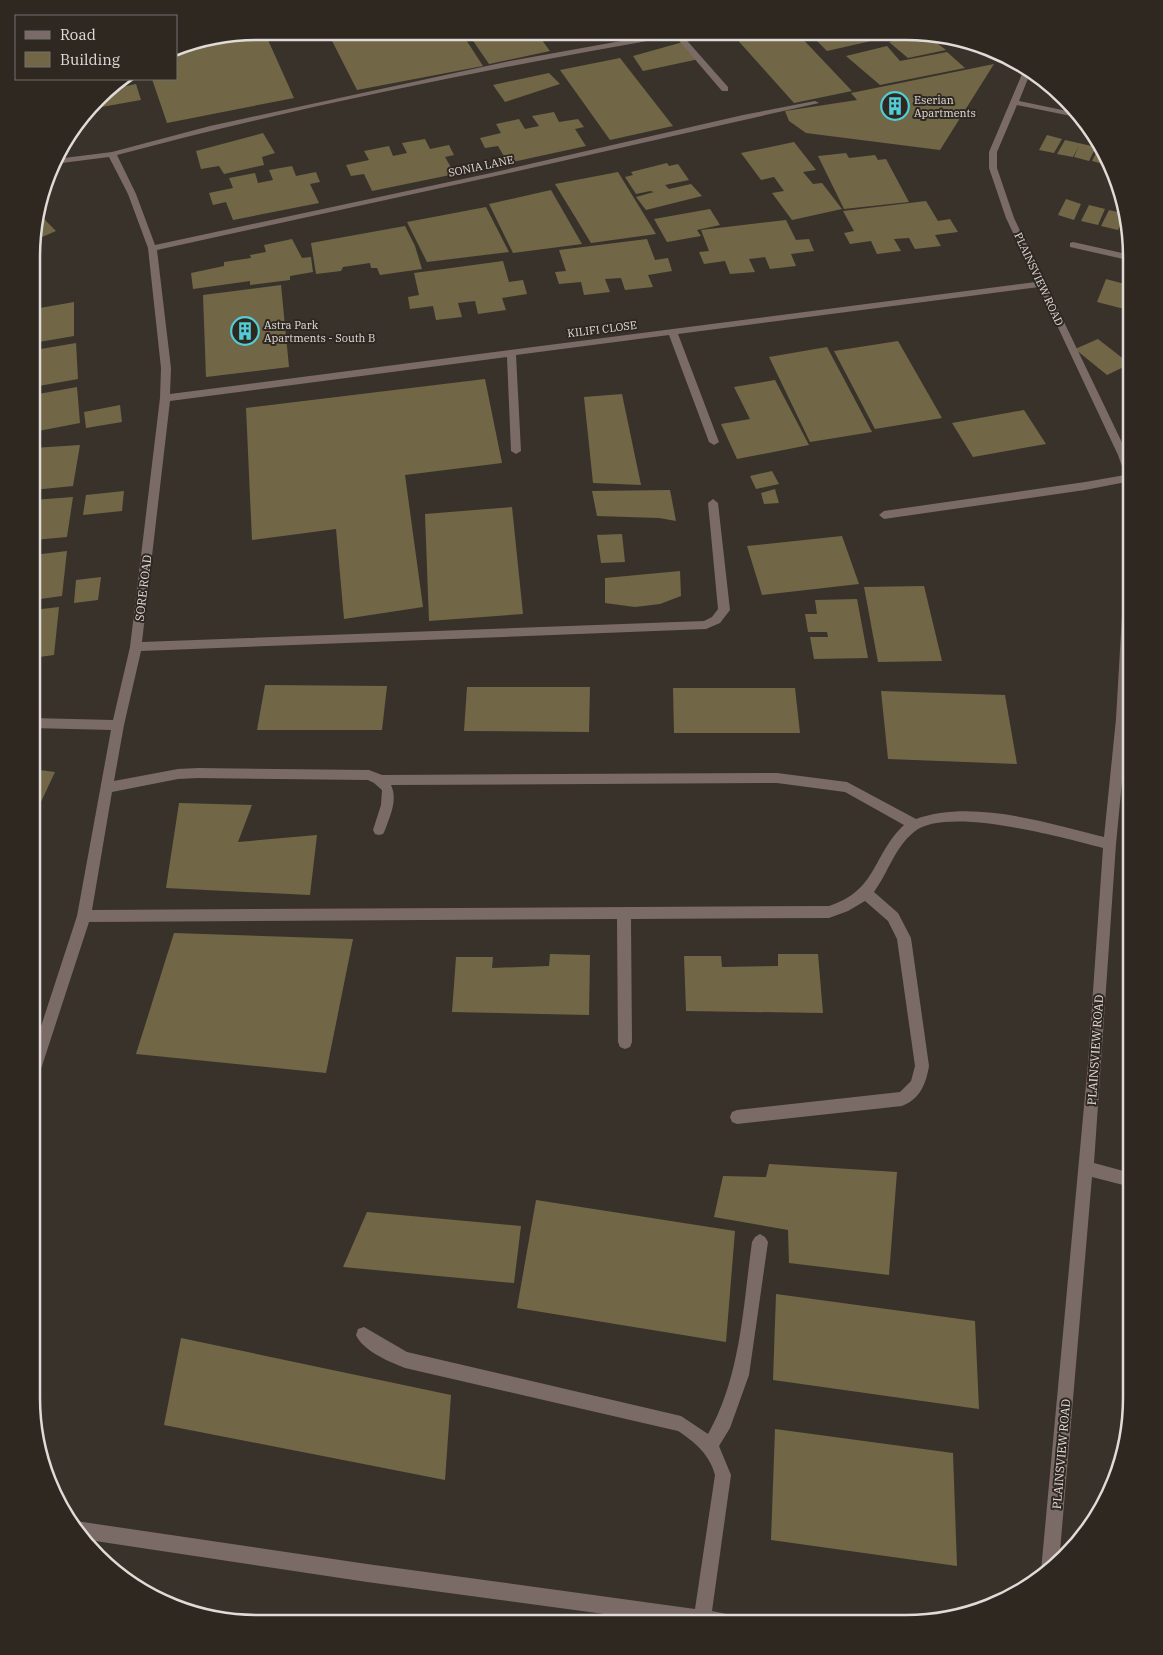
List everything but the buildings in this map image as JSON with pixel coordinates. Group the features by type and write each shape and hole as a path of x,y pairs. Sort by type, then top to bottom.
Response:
{"street":[{"path":"62,161 112,154 210,128 510,63 642,40"},
{"path":"687,40 725,89"},
{"name":"PLAINSVIEW ROAD","path":"1025,76 993,152 992,168 1010,218 1123,455"},
{"path":"1014,102 1069,114"},
{"name":"SONIA LANE","path":"152,248 491,175 743,117 815,103"},
{"name":"SORE ROAD","path":"40,1051 84,916 118,725 136,647 164,398 166,368 152,248 132,194 112,154"},
{"path":"1073,245 1123,256"},
{"name":"KILIFI CLOSE","path":"164,398 1042,284"},
{"path":"672,332 714,442"},
{"path":"510,352 516,452"},
{"path":"884,515 1123,481"},
{"path":"136,647 706,625 716,620 724,610 713,504"},
{"path":"40,723 118,725"},
{"name":"PLAINSVIEW ROAD","path":"1051,1559 1095,1063 1110,844 1123,743"},
{"path":"107,788 178,774 198,773 369,775 383,780 776,778 847,787 914,825"},
{"path":"378,830 388,798 386,784 383,780"},
{"path":"84,916 829,912 847,907 866,893 884,868 896,842 914,825 941,817 971,817 1019,823 1110,844"},
{"path":"737,1117 902,1099 912,1093 919,1084 922,1066 904,938 893,917 866,893"},
{"path":"624,913 625,1042"},
{"path":"1086,1168 1123,1178"},
{"path":"710,1447 724,1422 741,1375 760,1242"},
{"path":"364,1335 383,1349 405,1360 681,1424 695,1432 719,1458 723,1475 703,1615"},
{"path":"86,1532 660,1615"}],"place":[{"name":"Eserian Apartments","path":"895,106"},
{"name":"Astra Park Apartments - South B","path":"245,331"}]}
